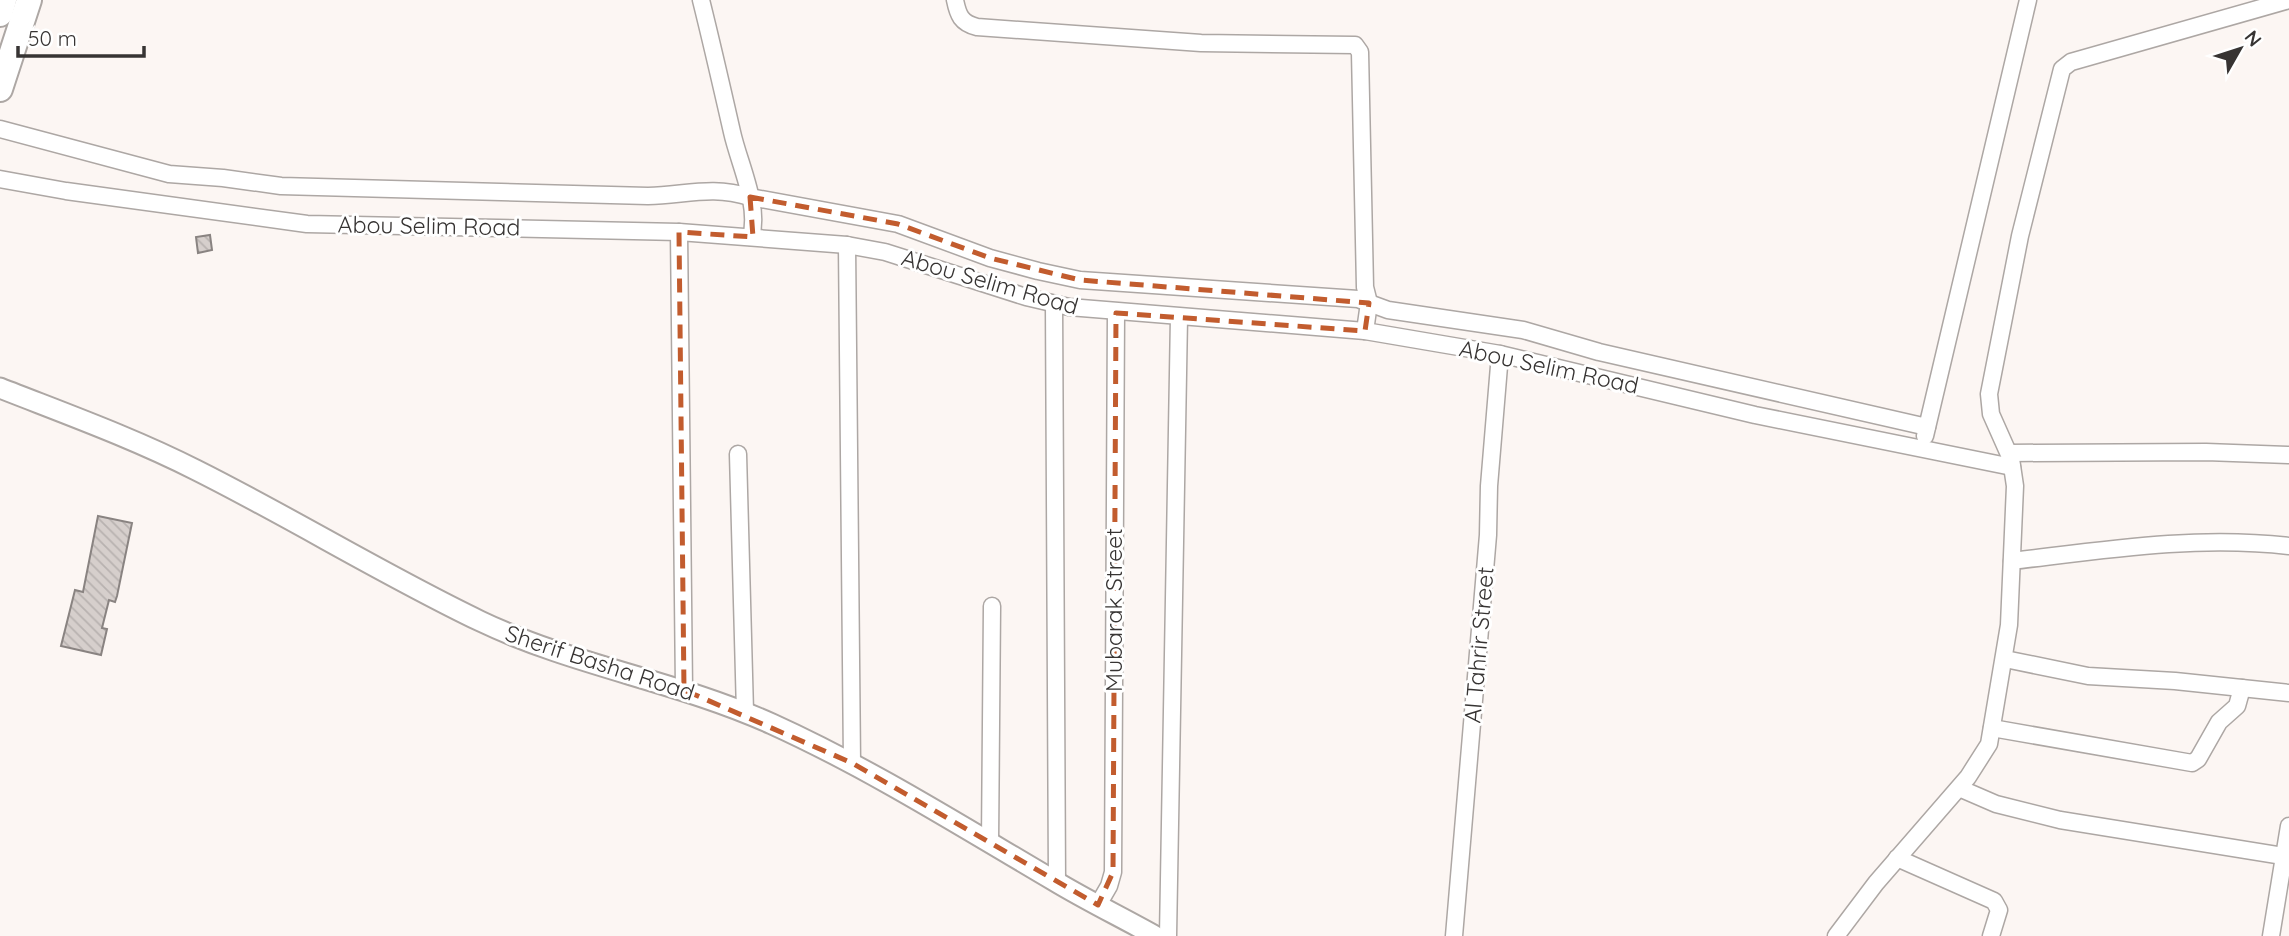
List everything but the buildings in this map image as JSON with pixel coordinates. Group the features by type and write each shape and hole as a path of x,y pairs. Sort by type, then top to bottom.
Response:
{"highway":[{"path":"0,14 4,0"},
{"path":"0,89 29,0"}],"street":[{"path":"701,0 750,197 754,218 751,237"},
{"path":"955,0 961,19 968,25 977,27 1201,43 1355,45 1360,52 1361,182 1365,287 1369,303 1365,331"},
{"path":"1922,449 2028,0"},
{"path":"1836,936 1897,858 1959,788 1982,758 1989,744 2005,659 2011,600 2015,486 2010,460 1991,414 1989,394 2020,236 2062,69 2071,62 2289,1"},
{"name":"Abou Selim Road","path":"0,129 169,174 281,186 649,197 718,190 898,224 990,258 1038,271 1080,279 1352,299 1388,310 1522,330 1599,352 1927,427"},
{"name":"Abou Selim Road","path":"0,179 66,191 307,224 679,232 847,245 885,253 1054,304 1116,313 1365,331 1500,354 1755,415 1922,449 2010,460 2206,452 2289,455"},
{"path":"679,232 684,690"},
{"path":"847,245 852,763"},
{"path":"1054,304 1057,882"},
{"name":"Mubarak Street","path":"1098,905 1110,886 1113,872 1116,313"},
{"path":"1168,936 1179,317"},
{"name":"Al Tahrir Street","path":"1454,936 1489,535 1489,486 1500,354"},
{"name":"Sherif Basha Road","path":"0,388 118,434 193,469 482,622 561,654 684,690 745,712 852,763 1155,936"},
{"path":"738,454 745,712"},
{"path":"2012,562 2151,544 2203,541 2289,545"},
{"path":"990,842 992,606"},
{"path":"2005,659 2088,676 2289,693"},
{"path":"1992,728 2192,763 2198,759 2219,722 2237,706 2242,688"},
{"path":"1959,788 1996,804 2060,820 2283,856"},
{"path":"2271,936 2289,826"},
{"path":"1897,858 1994,901 1998,910 1991,936"}],"highlighted area":[{"path":"750,197 898,224 990,258 1080,280 1369,303 1365,331 1116,313 1113,872 1098,905 852,763 684,690 679,232 753,237"}]}
